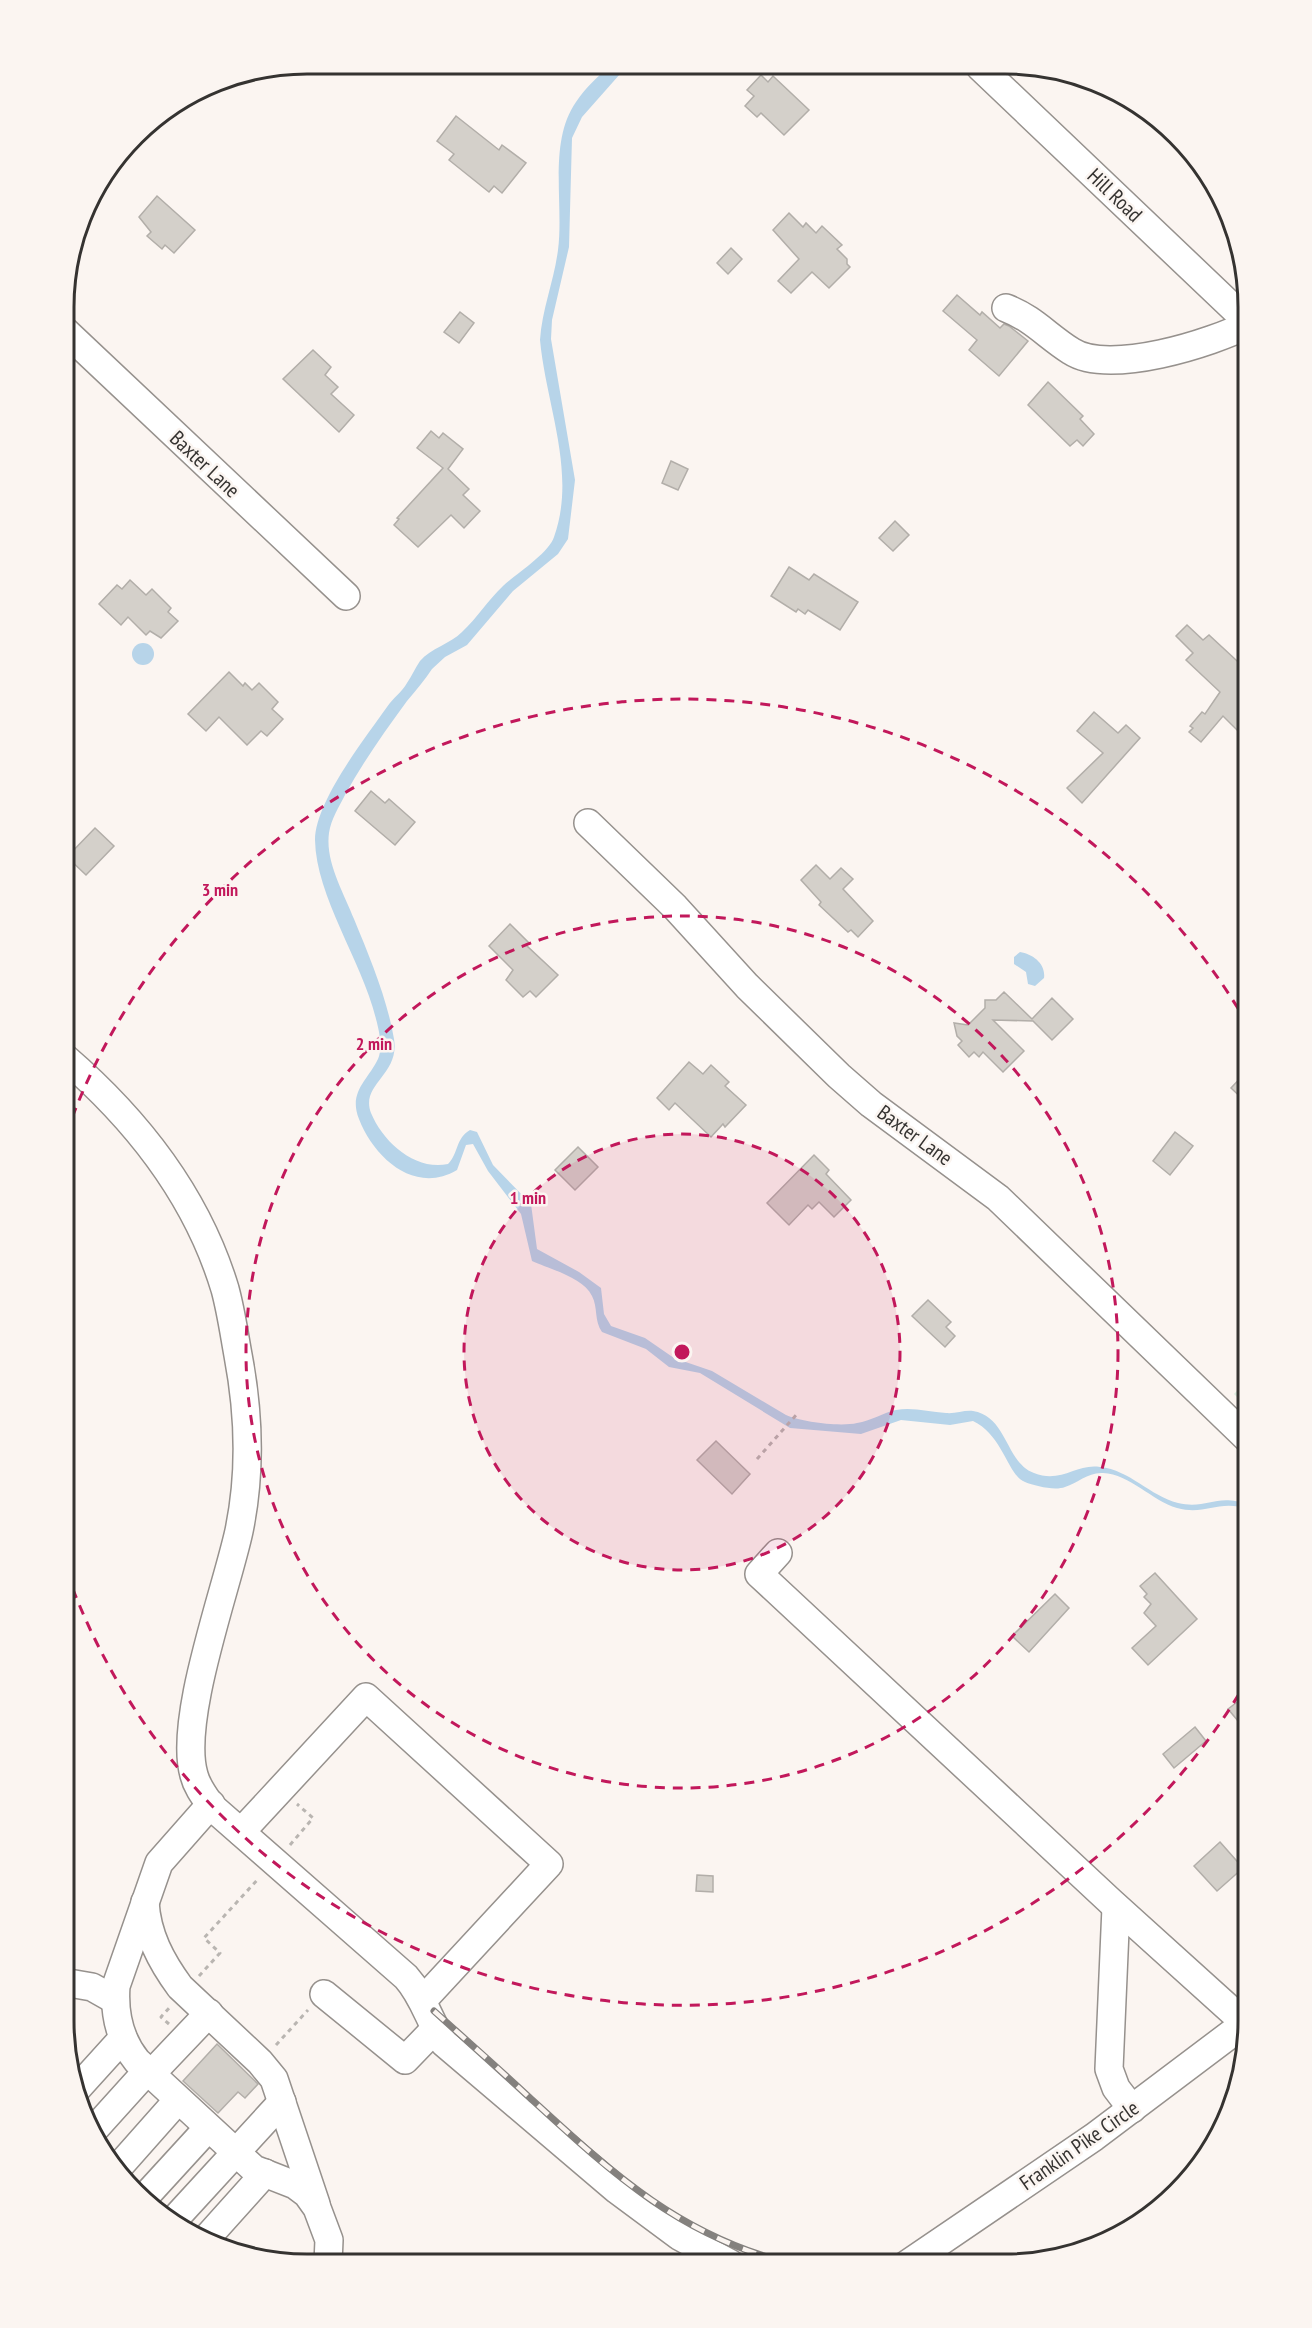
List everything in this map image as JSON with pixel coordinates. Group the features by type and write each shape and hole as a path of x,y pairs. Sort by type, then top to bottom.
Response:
{"street":[{"name":"Hill Road","path":"987,74 1238,313"},
{"path":"1006,308 1025,315 1072,352 1099,358 1134,359 1157,356 1238,329"},
{"name":"Baxter Lane","path":"74,339 346,596"},
{"name":"Baxter Lane","path":"588,824 675,907 747,986 839,1076 871,1104 998,1198 1238,1429"},
{"path":"74,1066 121,1111 156,1154 181,1191 214,1257 231,1312 245,1398 247,1435 245,1485 239,1531 196,1704 192,1733 194,1775 211,1804 406,1977 423,2000 435,2030 444,2043 617,2190 679,2236 708,2254"},
{"path":"778,1553 759,1574 1116,1907 1238,2014"},
{"path":"241,1832 366,1697 549,1864 423,2000"},
{"path":"211,1804 159,1863 119,1971 115,2000 123,2038 132,2055 234,2152 254,2169 302,2189 317,2208"},
{"path":"145,1902 149,1932 180,1987 260,2062 274,2079 329,2240 328,2254"},
{"path":"1116,1907 1109,2069 1116,2088 1132,2109"},
{"path":"74,1984 92,1987 115,2000"},
{"path":"324,1994 405,2060 435,2030"},
{"path":"98,2125 209,2013"},
{"name":"Franklin Pike Circle","path":"922,2254 1132,2109 1238,2029"},
{"path":"82,2084 123,2038"},
{"path":"122,2163 178,2100"},
{"path":"178,2215 282,2102"},
{"path":"149,2193 208,2128"},
{"path":"211,2234 265,2173"}],"path":[{"path":"757,1459 797,1414"},
{"path":"198,1977 220,1953 204,1938 313,1818 280,1789"},
{"path":"260,2062 324,1994"},
{"path":"176,2001 161,2017 176,2031"}],"water":[{"path":"601,74 620,74 582,117 572,138 569,247 552,320 551,339 575,480 568,539 558,554 513,591 467,645 445,657 432,669 367,759 345,795 330,828 330,855 336,877 377,978 394,1039 391,1062 375,1086 369,1103 376,1124 392,1144 412,1159 436,1165 448,1164 465,1134 470,1130 477,1132 493,1165 531,1204 537,1249 579,1272 601,1288 604,1314 611,1326 645,1338 674,1358 712,1371 786,1415 811,1422 850,1424 902,1409 949,1413 973,1411 993,1422 1017,1460 1034,1473 1052,1476 1084,1468 1100,1467 1121,1473 1158,1495 1178,1503 1188,1505 1228,1500 1238,1501 1238,1506 1196,1510 1177,1508 1122,1478 1103,1473 1093,1474 1061,1488 1045,1488 1029,1484 1014,1472 998,1445 983,1427 973,1421 950,1425 901,1420 861,1434 790,1428 700,1373 669,1367 646,1349 602,1332 594,1300 588,1289 565,1274 532,1261 521,1214 488,1171 473,1144 466,1145 457,1170 441,1177 426,1178 411,1175 386,1159 375,1147 359,1119 356,1101 361,1087 378,1059 379,1034 361,975 323,884 317,862 315,840 317,825 332,789 343,771 389,704 405,686 420,661 462,632 503,586 546,550 554,537 560,513 561,464 540,340 558,250 562,136 567,118 588,87"},
{"path":"143,643 151,646 154,654 151,662 143,665 135,662 132,654 135,646"},
{"path":"1020,952 1034,957 1043,968 1044,978 1035,986 1028,984 1026,972 1014,964 1014,957"}],"building":[{"path":"761,75 768,82 773,76 809,110 784,135 761,113 757,117 745,106 754,96 747,90"},
{"path":"456,116 499,150 502,145 526,163 502,193 494,186 489,192 449,160 454,154 437,141"},
{"path":"157,196 195,230 174,253 165,245 162,249 147,236 151,232 139,217"},
{"path":"789,213 803,227 806,223 816,233 822,226 842,245 837,249 847,259 850,267 829,288 812,272 791,293 778,281 799,259 773,230"},
{"path":"731,248 742,259 728,274 717,263"},
{"path":"957,295 980,315 982,312 1000,328 1004,324 1009,326 1028,341 999,376 969,350 977,340 943,311"},
{"path":"460,312 474,323 459,343 444,332"},
{"path":"313,350 331,367 325,375 338,387 331,394 354,415 339,432 283,379"},
{"path":"1048,382 1083,416 1080,419 1094,434 1083,446 1077,440 1070,446 1028,405"},
{"path":"431,431 439,438 443,433 463,449 448,469 469,489 463,495 480,511 464,528 451,515 418,547 394,525 399,519 397,518 443,468 417,448"},
{"path":"671,461 688,469 678,490 662,483"},
{"path":"895,521 909,535 893,551 879,538"},
{"path":"789,567 809,580 814,574 858,602 840,630 808,610 805,614 798,609 796,612 771,596"},
{"path":"130,580 146,595 152,589 171,608 168,612 178,621 161,638 150,631 146,635 128,617 121,625 99,604 117,585 122,589"},
{"path":"1187,625 1203,640 1209,635 1238,662 1237,730 1223,716 1201,742 1189,732 1193,728 1190,726 1202,712 1205,714 1220,692 1186,660 1193,653 1176,636"},
{"path":"229,672 243,686 245,683 252,690 259,683 278,702 272,709 283,719 267,736 261,731 247,745 219,717 206,731 188,714"},
{"path":"1094,712 1118,733 1126,725 1140,738 1082,803 1067,788 1103,753 1077,731"},
{"path":"371,791 385,803 389,799 415,822 395,845 355,811"},
{"path":"95,828 114,846 86,875 74,864 74,850"},
{"path":"816,865 830,879 841,868 853,879 843,889 873,921 858,937 851,930 848,932 819,905 821,902 801,880"},
{"path":"510,924 529,943 526,945 558,975 536,997 530,991 523,997 506,980 513,970 489,946"},
{"path":"1004,992 1032,1019 1052,998 1073,1019 1052,1040 1033,1021 993,1020 1024,1051 1003,1072 983,1052 979,1057 974,1052 969,1057 958,1045 962,1041 957,1036 954,1023 968,1025 985,1008 985,1000 996,1000"},
{"path":"689,1062 703,1074 711,1065 729,1082 725,1086 746,1105 725,1127 723,1124 711,1137 675,1103 669,1110 657,1098"},
{"path":"1238,1081 1238,1095 1231,1088"},
{"path":"1175,1132 1193,1146 1170,1175 1153,1161"},
{"path":"578,1147 598,1167 575,1190 555,1170"},
{"path":"814,1155 829,1170 826,1174 851,1200 834,1217 819,1202 812,1209 808,1205 789,1225 767,1203"},
{"path":"928,1300 951,1322 946,1327 955,1336 945,1347 912,1316"},
{"path":"716,1441 750,1474 732,1494 697,1460"},
{"path":"1155,1573 1197,1619 1148,1665 1132,1648 1156,1626 1144,1613 1151,1604 1144,1597 1147,1594 1140,1586"},
{"path":"1055,1594 1069,1608 1029,1652 1012,1636"},
{"path":"1238,1701 1238,1721 1228,1709"},
{"path":"1195,1727 1206,1741 1174,1768 1163,1754"},
{"path":"1220,1842 1238,1862 1238,1872 1217,1891 1194,1866"},
{"path":"697,1875 713,1876 713,1892 696,1891"},
{"path":"217,2044 258,2084 245,2098 238,2092 218,2113 183,2081"}],"railway":[{"path":"434,2011 619,2176 681,2219 715,2237 759,2254"}]}
